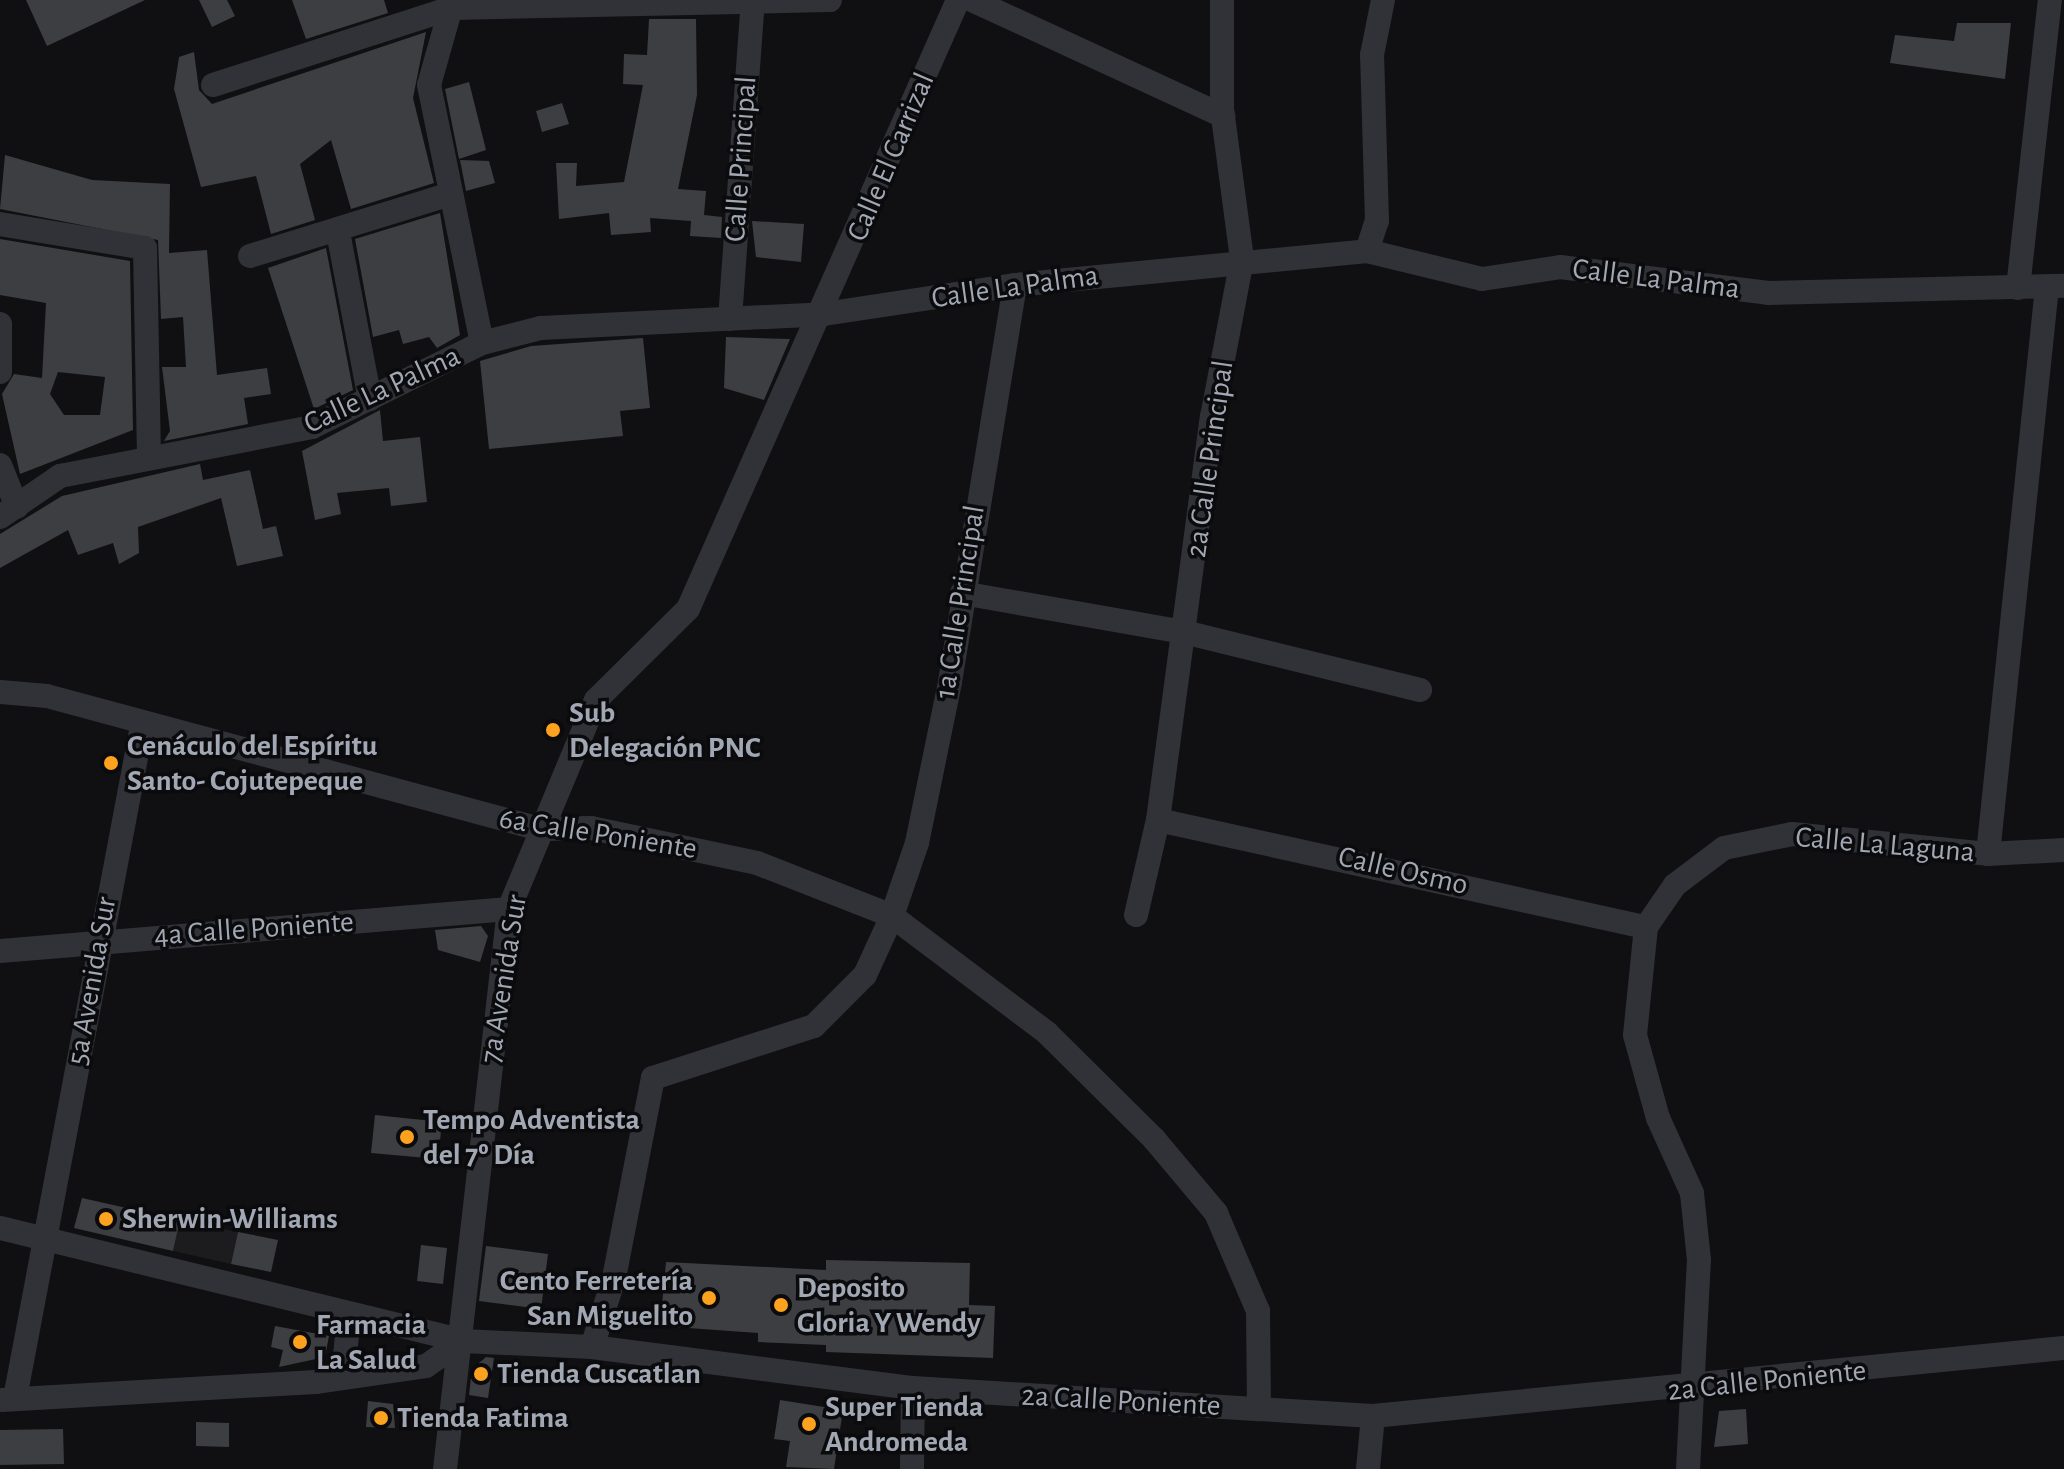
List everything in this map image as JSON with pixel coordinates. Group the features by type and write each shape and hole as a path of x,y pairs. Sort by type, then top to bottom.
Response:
{"street":[{"path":"213,85 453,4 830,0"},
{"name":"2a Calle Principal","path":"1136,915 1158,820 1188,633 1212,417 1242,259 1223,116 1222,0"},
{"path":"1367,251 1377,221 1372,55 1383,0"},
{"path":"2018,288 2050,0"},
{"path":"956,1 1223,116"},
{"name":"Calle El Carrizal","path":"824,314 956,1"},
{"name":"Calle Principal","path":"730,319 753,3"},
{"path":"453,4 429,85 482,343"},
{"path":"250,256 338,232 450,194"},
{"path":"0,224 145,248 149,458"},
{"path":"338,232 370,399"},
{"name":"Calle La Palma","path":"8,512 60,476 312,427 482,343 541,328 824,314 1015,285 1242,259 1367,251 1482,279 1560,267 1768,293 2055,287"},
{"name":"1a Calle Principal","path":"592,1347 614,1278 653,1078 814,1026 865,975 892,916 917,843 1015,285"},
{"path":"1988,854 2055,287"},
{"name":"7a Avenida Sur","path":"445,1469 509,909 596,700 688,609 824,314"},
{"path":"0,324 0,372"},
{"path":"0,465 8,512"},
{"path":"962,593 1188,633 1420,690"},
{"name":"6a Calle Poniente","path":"0,692 47,696 142,726 540,829 591,828 757,863 892,916 1047,1033 1154,1139 1216,1213 1258,1311 1259,1409"},
{"name":"5a Avenida Sur","path":"8,1399 45,1236 142,726"},
{"name":"Calle Osmo","path":"1158,820 1646,927"},
{"name":"Calle La Laguna","path":"1646,927 1675,885 1724,848 1792,834 1988,854 2064,850"},
{"name":"4a Calle Poniente","path":"0,951 100,940 509,909"},
{"path":"1646,927 1635,1035 1658,1118 1692,1193 1699,1260 1688,1469"},
{"name":"2a Calle Poniente","path":"0,1228 45,1236 462,1341 592,1347 913,1388 1373,1416 1690,1389 2064,1348"},
{"path":"343,1377 349,1314"},
{"path":"8,1399 343,1377 426,1366 462,1341"},
{"path":"912,1469 913,1388"},
{"path":"1368,1469 1373,1416"}],"shaded area":[{"path":"180,1220 238,1232 231,1264 173,1251"}],"building":[{"path":"26,0 145,0 47,46"},
{"path":"199,0 227,0 235,16 212,27"},
{"path":"292,0 384,0 388,13 306,39"},
{"path":"649,19 696,19 697,95 678,189 706,191 704,215 722,217 721,238 690,236 691,221 650,218 651,232 611,235 609,213 559,219 556,163 577,163 576,186 624,182 643,85 623,84 624,54 647,55"},
{"path":"1957,23 2011,23 2005,79 1890,63 1895,35 1954,41"},
{"path":"426,32 413,98 434,183 351,209 331,140 300,164 315,220 271,234 256,176 201,187 174,89 179,57 194,52 199,90 212,104"},
{"path":"469,82 486,150 459,159 445,89"},
{"path":"562,103 569,124 542,132 536,111"},
{"path":"5,155 92,180 170,184 169,253 207,250 217,375 267,368 271,394 244,398 248,424 164,441 170,431 162,367 186,367 183,317 161,319 158,240 0,209"},
{"path":"460,160 489,161 495,183 466,191"},
{"path":"440,213 460,335 437,348 429,337 403,344 399,330 373,337 355,239"},
{"path":"752,221 804,224 801,262 756,257"},
{"path":"0,239 130,261 133,430 20,474 2,394 14,374 42,378 46,303 0,295","holes":["58,372 105,377 100,415 64,415 50,394"]},
{"path":"326,248 353,390 314,409 268,268"},
{"path":"726,337 790,339 764,400 724,388"},
{"path":"643,338 650,408 620,411 623,436 489,449 480,361 531,346"},
{"path":"380,410 383,441 420,437 427,502 391,506 389,488 337,493 341,514 315,520 302,451"},
{"path":"200,464 203,480 250,470 263,529 276,526 283,556 237,566 221,498 138,527 139,553 119,564 113,543 78,555 68,530 0,568 0,534 62,496"},
{"path":"481,926 488,936 480,962 438,950 435,930"},
{"name":"Tempo Adventista del 7º Día","path":"375,1115 442,1122 438,1159 371,1153"},
{"path":"82,1198 180,1220 173,1251 74,1228"},
{"path":"238,1232 278,1240 271,1272 231,1264"},
{"path":"421,1245 447,1248 443,1284 417,1281"},
{"path":"486,1246 548,1254 541,1309 479,1301"},
{"path":"826,1260 970,1263 969,1305 995,1306 993,1358 826,1352 826,1345 758,1342 758,1333 660,1326 666,1262 826,1270"},
{"name":"Farmacia La Salud","path":"275,1326 329,1336 325,1357 279,1367 283,1350 271,1347"},
{"name":"Tienda Cuscatlan","path":"486,1357 494,1358 488,1398 469,1395 472,1369"},
{"name":"Super Tienda Andromeda","path":"780,1400 843,1410 834,1469 786,1467 790,1441 774,1439"},
{"name":"Tienda Fatima","path":"368,1401 393,1404 395,1428 366,1427"},
{"path":"1746,1409 1748,1444 1714,1447 1719,1411"},
{"path":"196,1422 229,1423 229,1447 196,1446"},
{"path":"63,1429 64,1464 0,1465 0,1430"}],"place":[{"name":"Sub Delegación PNC","path":"553,730"},
{"name":"Cenáculo del Espíritu Santo- Cojutepeque","path":"111,763"},
{"name":"Tempo Adventista del 7º Día","path":"407,1137"},
{"name":"Sherwin-Williams","path":"106,1219"},
{"name":"Cento Ferretería San Miguelito","path":"709,1298"},
{"name":"Deposito Gloria Y Wendy","path":"781,1305"},
{"name":"Farmacia La Salud","path":"300,1342"},
{"name":"Tienda Cuscatlan","path":"481,1374"},
{"name":"Tienda Fatima","path":"381,1418"},
{"name":"Super Tienda Andromeda","path":"809,1424"}]}
